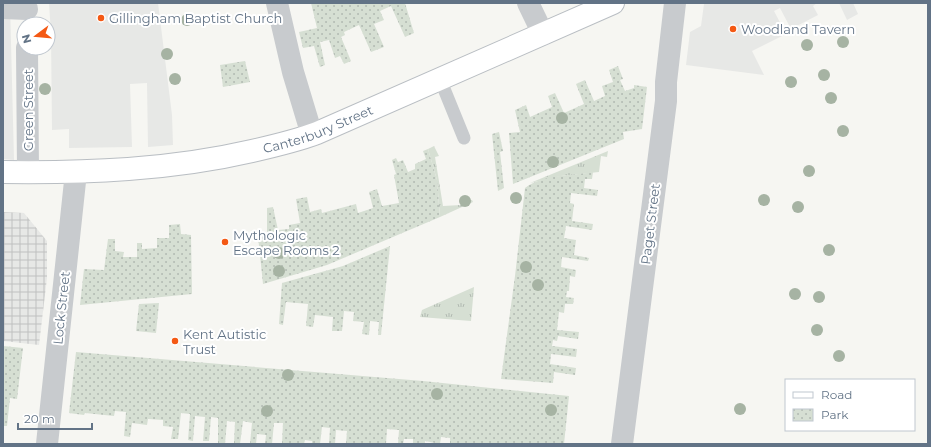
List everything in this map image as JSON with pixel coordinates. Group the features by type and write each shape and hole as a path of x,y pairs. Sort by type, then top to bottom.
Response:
{"street":[{"path":"277,3 286,44 312,135"},
{"path":"528,3 543,34"},
{"name":"Canterbury Street","path":"3,172 76,172 123,170 196,162 288,143 312,135 613,3"},
{"name":"Paget Street","path":"622,444 666,101 666,82 675,3"},
{"path":"3,8 27,12"},
{"name":"Green Street","path":"27,56 28,172"},
{"name":"Lock Street","path":"47,444 76,172"}],"lane":[{"path":"440,79 464,138"}],"shaded area":[{"path":"3,3 10,3 14,160 3,159"},
{"path":"49,3 158,3 172,115 173,145 148,147 147,83 130,84 132,147 69,148 69,129 52,130 51,56 56,56 56,16 50,16"},
{"path":"817,3 813,6 818,15 791,29 780,8 774,11 786,34 752,51 764,75 686,65 690,32 701,26 704,4"},
{"path":"839,3 853,3 858,14 847,20"},
{"path":"4,212 24,213 47,241 47,278 39,345 3,341"}],"green space":[{"path":"311,3 405,3 414,33 405,37 391,6 380,11 384,20 374,24 384,47 371,52 359,25 344,32 345,35 341,37 351,61 344,64 340,56 335,58 329,40 320,42 325,65 320,67 314,46 303,48 299,32 317,28"},
{"path":"245,61 250,82 223,87 220,65"},
{"path":"618,66 623,79 620,80 625,91 634,88 634,85 647,87 642,129 623,132 624,139 513,184 509,133 520,132 515,110 526,105 530,117 552,107 548,96 555,93 564,113 584,104 576,84 585,80 594,101 605,96 602,86 613,82 609,70"},
{"path":"499,132 503,151 500,152 504,188 498,191 492,134"},
{"path":"434,146 439,156 435,157 443,206 461,205 461,200 472,200 473,202 440,217 437,180 428,149"},
{"path":"428,149 437,180 440,217 327,265 263,284 258,236 267,235 267,208 273,207 278,230 289,229 289,225 300,223 296,199 307,197 310,212 321,209 322,213 356,204 358,213 373,208 369,192 377,189 382,206 399,203 394,175 396,174 392,160 396,158 398,162 403,160 408,172 415,169 415,164 426,159 423,151"},
{"path":"608,151 607,157 601,156 599,172 561,176 530,183"},
{"path":"593,172 592,179 585,179 584,188 598,190 597,196 571,193 570,203 574,204 572,221 593,224 592,230 566,226 564,238 576,240 574,255 589,258 588,261 562,257 561,267 576,270 575,277 570,276 569,291 567,291 566,297 574,298 573,304 565,304 564,313 559,312 557,330 579,332 578,339 558,336 557,341 553,340 552,346 577,349 576,357 551,354 550,364 576,368 575,375 554,372 553,383 501,379 525,188 540,180 558,176"},
{"path":"180,224 181,234 191,235 192,294 80,305 84,269 104,270 108,239 115,239 115,251 124,252 123,257 137,257 137,243 142,243 142,249 157,248 157,238 169,238 169,225"},
{"path":"390,246 381,335 378,335 379,322 370,321 369,335 362,334 364,322 353,321 354,312 344,311 342,331 332,331 333,317 315,315 313,327 306,326 308,304 286,302 283,325 279,324 282,283 343,266"},
{"path":"474,287 471,321 420,317 422,310"},
{"path":"159,303 156,333 136,331 139,304"},
{"path":"3,346 23,348 17,399 10,398 7,426 3,426"},
{"path":"76,352 423,381 569,396 564,444 450,444 450,438 441,437 440,444 425,441 425,444 413,444 413,439 404,439 403,444 398,444 399,430 387,429 386,444 346,444 347,431 336,430 335,444 329,444 330,428 322,427 320,444 312,444 312,441 305,440 304,444 282,444 283,423 274,423 272,444 265,444 266,435 257,434 256,444 250,444 252,423 243,421 240,444 234,443 235,422 227,421 225,444 218,443 218,418 211,417 209,441 203,441 205,417 195,416 193,441 188,440 190,414 181,413 178,439 171,439 173,427 163,426 163,420 148,419 147,425 132,423 130,437 124,436 126,412 115,411 114,416 69,413"}],"place":[{"name":"Gillingham Baptist Church","path":"101,18"},
{"name":"Woodland Tavern","path":"733,29"},
{"name":"Mythologic Escape Rooms 2","path":"225,242"},
{"name":"Kent Autistic Trust","path":"175,341"}]}
